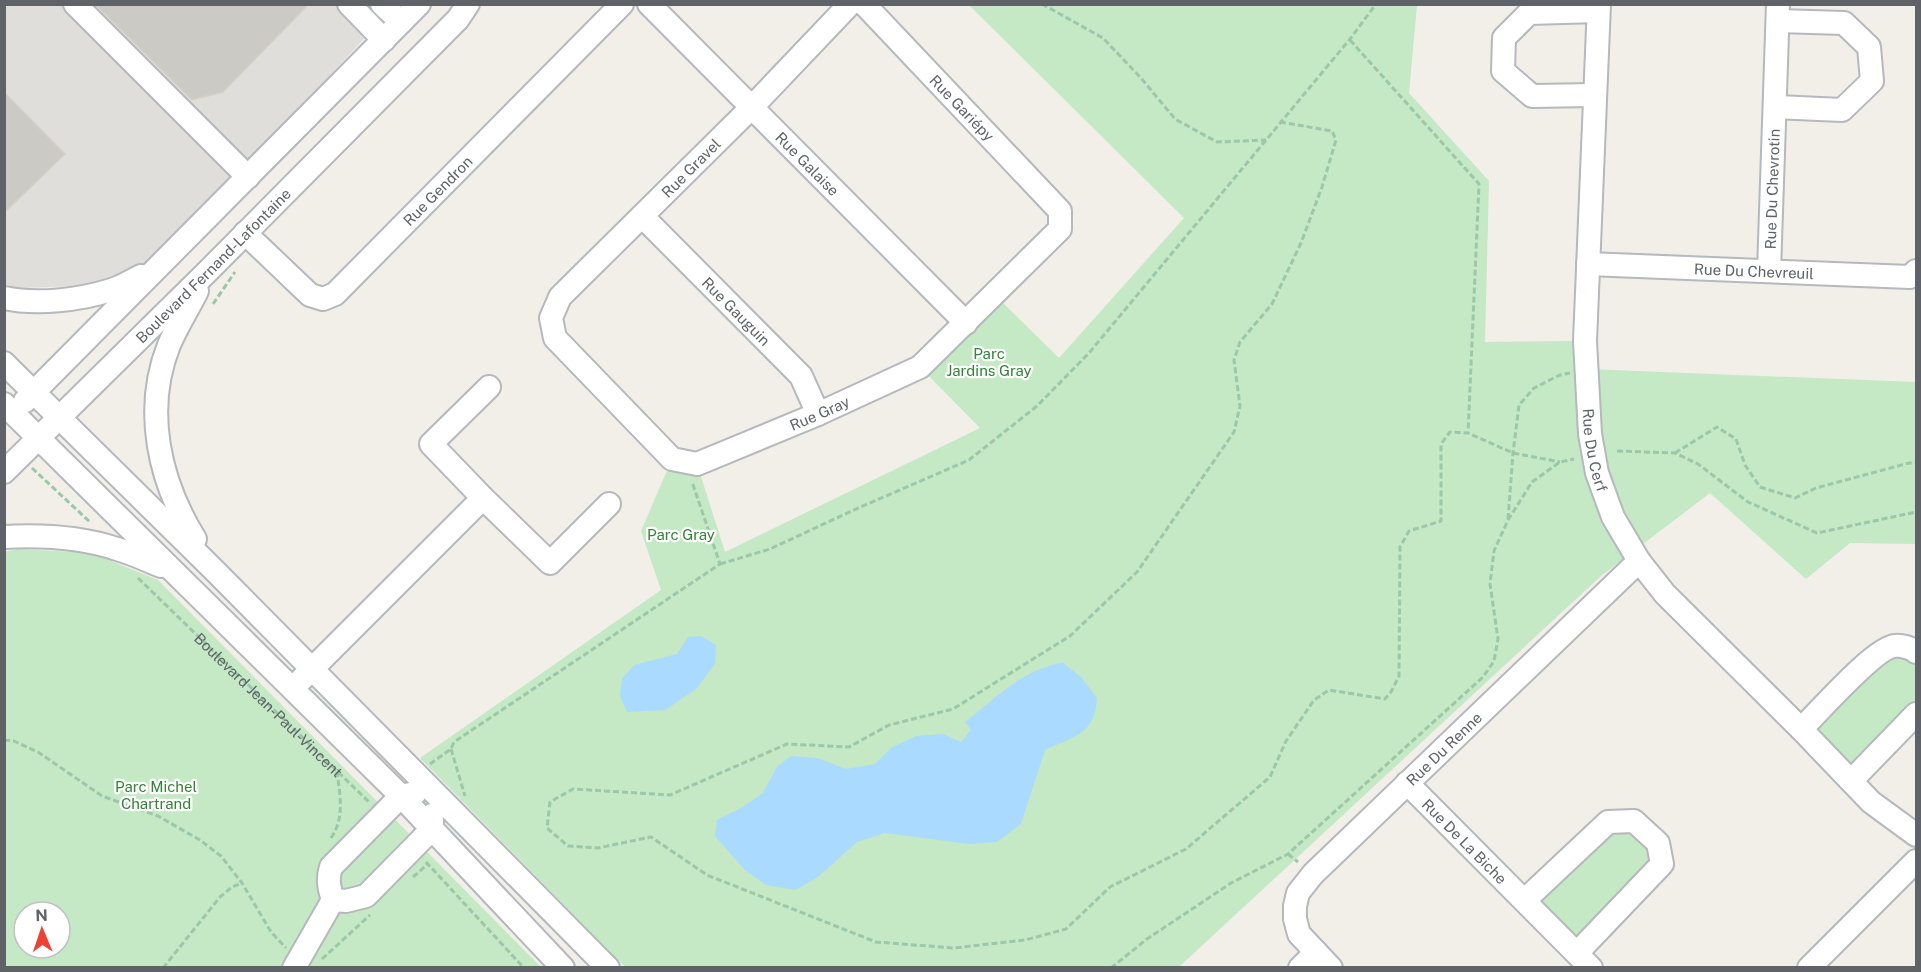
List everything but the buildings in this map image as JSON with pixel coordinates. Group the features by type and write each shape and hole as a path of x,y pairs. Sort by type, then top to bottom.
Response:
{"street":[{"path":"75,4 248,177"},
{"path":"349,4 392,32 419,58"},
{"path":"382,4 392,32"},
{"path":"8,413 34,392 159,268 419,4"},
{"name":"Boulevard Fernand-Lafontaine","path":"12,464 246,233 458,19 468,4"},
{"name":"Rue Gendron","path":"246,233 310,295 322,300 335,294 622,4"},
{"name":"Rue Galaise","path":"649,4 966,323"},
{"name":"Rue Gravel","path":"685,463 672,459 555,338 551,318 560,297 751,108 850,4"},
{"name":"Rue Gariépy","path":"864,4 1060,211"},
{"name":"Rue Du Cerf","path":"1595,95 1532,96 1503,70 1504,38 1529,13 1598,8 1586,369 1590,434 1597,473 1613,517 1640,561 1665,594 1871,801 1917,836"},
{"name":"Rue Du Chevrotin","path":"1769,271 1778,13 1844,23 1869,47 1872,81 1842,110 1775,107"},
{"name":"Rue Gray","path":"685,463 697,464 818,414 920,367 1060,229 1060,211"},
{"name":"Rue Gauguin","path":"642,216 801,376 818,414"},
{"name":"Rue Du Chevreuil","path":"1588,264 1910,277 1917,271"},
{"path":"4,298 67,300 112,290 159,268"},
{"path":"208,270 170,344 159,381 156,416 158,448 167,482 182,518 215,571"},
{"path":"4,363 215,571 608,968"},
{"path":"489,387 431,444 483,498 550,563 609,504"},
{"name":"Boulevard Jean-Paul-Vincent","path":"8,413 38,438 292,689 394,802 564,968"},
{"name":"Boulevard Jean-Paul-Vincent","path":"292,689 483,498"},
{"path":"4,537 67,538 115,548 170,570"},
{"name":"Rue Du Renne","path":"1315,962 1299,934 1295,920 1298,893 1313,874 1640,561"},
{"path":"1801,729 1876,654 1894,646 1917,652"},
{"path":"1851,781 1917,714"},
{"name":"Rue De La Biche","path":"1407,783 1584,960 1662,864 1658,843 1635,821 1608,822 1525,900"},
{"path":"296,963 333,900 328,885 331,867 394,802 431,789"},
{"path":"333,900 346,901 366,896 427,835 431,789"},
{"path":"1809,968 1917,861"}],"path":[{"path":"1042,4 1103,38 1141,78 1175,119 1217,142 1266,140"},
{"path":"425,768 451,749 454,742 720,564 770,549 969,460 1037,406 1089,353 1350,39 1376,4"},
{"path":"1350,39 1479,184 1468,433"},
{"path":"1280,123 1332,131 1336,140 1332,157 1301,243 1272,304 1240,342 1234,360 1240,406 1234,432 1137,572 1129,580 1070,636 953,709 889,725 849,747 787,744 670,795 573,789 550,802 547,828 568,846 598,848 651,837 706,875 876,942 954,948 1025,940 1066,929 1110,887 1186,849 1270,777 1286,741 1314,700 1329,690 1385,699 1391,692 1399,676 1400,547 1408,531 1441,521 1441,444 1450,432 1468,433 1513,453 1560,462 1574,459"},
{"path":"1508,520 1519,405 1534,388 1560,375 1586,369"},
{"path":"1674,453 1718,427 1736,439 1745,465 1760,487 1795,498 1816,488 1917,463"},
{"path":"1617,451 1674,453 1698,464 1748,502 1817,533 1917,512"},
{"path":"1112,968 1147,939 1231,884 1288,854 1483,677 1494,661 1498,639 1490,584 1494,551 1508,520 1532,482 1560,462"},
{"path":"685,463 720,564"},
{"path":"12,464 94,526"},
{"name":"Boulevard Jean-Paul-Vincent","path":"138,577 374,806 394,802"},
{"path":"4,740 14,741 38,752 102,796 158,816 200,840 221,856 242,883 271,932 296,963"},
{"path":"427,835 422,858 524,968"},
{"path":"163,968 220,897 232,887 242,883"}],"shaded area":[{"path":"5,5 395,5 222,192 141,266 81,286 18,288 5,285"}],"green space":[{"path":"969,5 1417,5 1409,93 1489,181 1485,342 1585,341 1587,369 1916,382 1916,544 1850,543 1806,579 1710,493 1601,576 1179,967 625,967 420,758 661,590 641,531 672,459 697,464 725,552 980,428 920,367 995,295 1059,358 1184,218"},
{"name":"Parc Michel Chartrand","path":"19,549 91,553 158,580 541,967 5,967 4,552"},
{"path":"1916,652 1916,714 1851,781 1801,729 1876,654"},
{"path":"1634,821 1662,864 1577,953 1525,900 1608,822"}],"water":[{"path":"701,636 716,645 715,664 696,689 665,710 627,712 620,696 622,679 634,665 677,654 688,637"},
{"path":"1063,663 1081,677 1097,698 1092,720 1081,733 1045,750 1021,824 997,842 969,844 885,833 857,842 818,877 796,890 766,885 745,870 715,836 717,820 743,807 763,793 777,767 791,756 817,758 846,769 875,764 891,748 916,736 943,734 961,742 971,730 965,722 999,695 1035,671"}],"park label":[{"name":"Parc Jardins Gray","path":"989,362"},
{"name":"Parc Gray","path":"681,534"}]}
